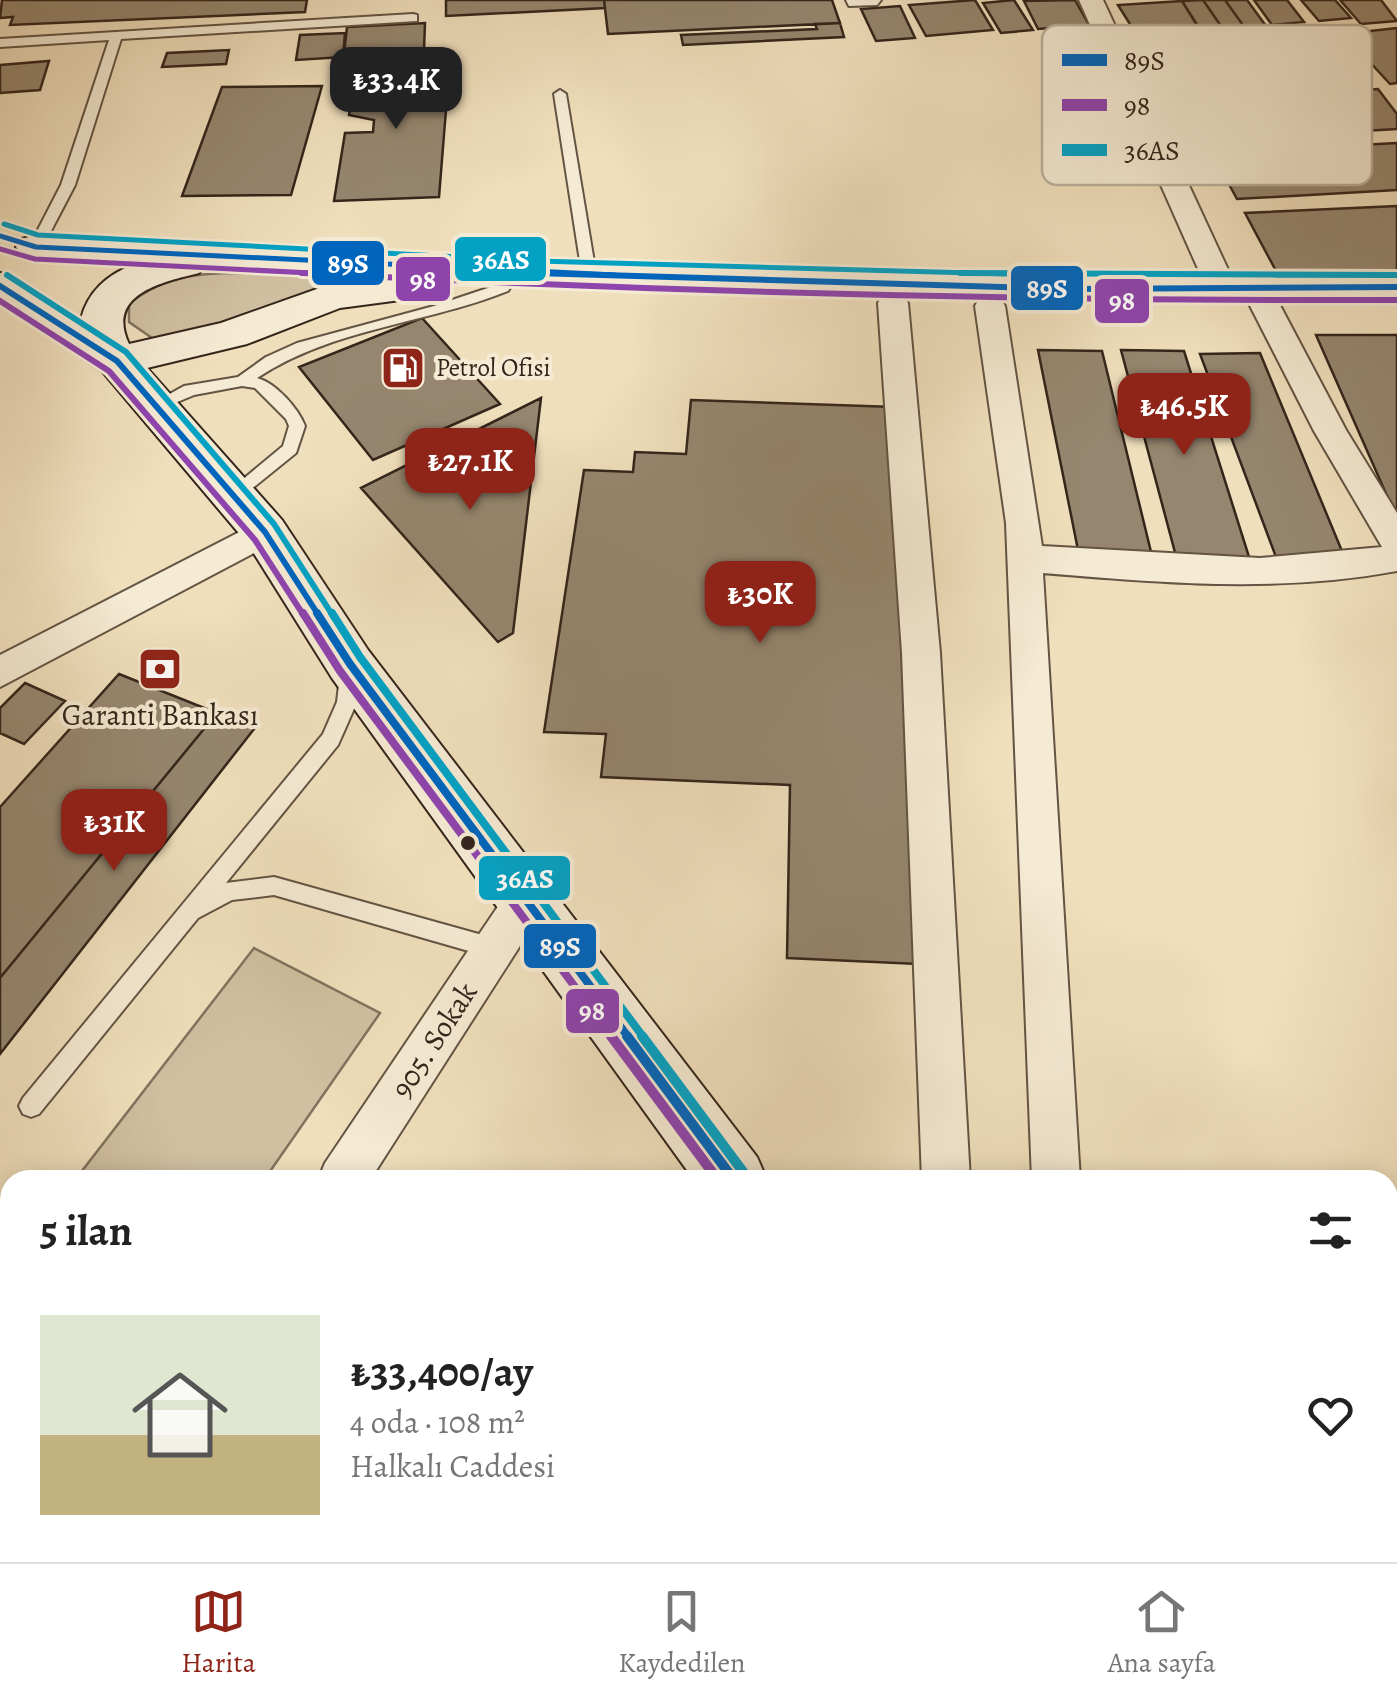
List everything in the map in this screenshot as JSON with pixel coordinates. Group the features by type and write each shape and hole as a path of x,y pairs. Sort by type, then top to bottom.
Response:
{"main road":[{"path":"18,242 222,258 1072,289 1248,297 1397,310"},
{"path":"10,292 58,289 66,278 66,269 58,258 18,242"},
{"path":"117,361 103,330 110,300 122,284 147,272 222,258"},
{"path":"117,361 232,334 334,296 420,288 990,306 1248,297 1397,287"},
{"path":"10,292 117,361 249,513 350,664 727,1170"}],"street":[{"path":"857,0 869,0"},
{"path":"1090,0 1103,25"},
{"path":"1188,185 1248,297 1397,542"},
{"path":"893,303 921,653 946,1170"},
{"path":"990,306 1025,558 1056,1170"},
{"path":"0,672 249,513"},
{"path":"1025,558 1263,570 1349,566 1397,558"},
{"name":"905. Sokak","path":"349,1170 526,900"}],"lane":[{"path":"0,43 413,18"},
{"path":"18,242 68,185 116,36"},
{"path":"560,94 572,147 589,274"},
{"path":"242,381 258,368 332,333 464,306 503,288"},
{"path":"156,406 190,390 242,381 260,384 293,416 297,426 290,449 249,513"},
{"path":"31,1106 331,739 347,702 350,664"},
{"path":"187,914 230,891 274,886 494,948"}],"shaded area":[{"path":"206,274 372,276 171,338 152,338 129,322 129,304 159,285"},
{"path":"254,948 380,1013 271,1170 83,1170"}],"building":[{"path":"2,0 307,0 305,12 10,25 13,17 0,18"},
{"path":"446,0 604,0 605,8 446,16"},
{"path":"604,0 832,0 840,23 608,34"},
{"path":"975,0 993,30 926,36 909,5"},
{"path":"1014,0 1033,30 1001,33 983,3"},
{"path":"1075,0 1089,25 1042,25 1038,29 1024,1"},
{"path":"1203,0 1225,0 1243,25 1220,25"},
{"path":"1203,0 1220,25 1197,25 1182,1"},
{"path":"1225,0 1247,0 1265,25 1243,25"},
{"path":"1254,0 1287,0 1304,22 1272,25"},
{"path":"1301,0 1335,0 1351,18 1319,21"},
{"path":"1340,0 1381,0 1397,21 1361,24"},
{"path":"1182,1 1197,25 1130,25 1118,5"},
{"path":"900,6 915,38 876,41 861,9"},
{"path":"425,23 424,50 344,54 347,27"},
{"path":"840,23 844,37 683,45 681,35 817,29 815,24"},
{"path":"1397,28 1397,83 1390,84 1372,64 1372,31"},
{"path":"345,33 343,57 296,60 300,35"},
{"path":"229,50 226,64 162,67 167,53"},
{"path":"450,60 439,197 334,201 345,133 373,132 374,120 349,115 357,63"},
{"path":"49,61 40,90 0,93 0,65"},
{"path":"322,86 291,195 182,196 222,87"},
{"path":"1372,89 1378,89 1397,114 1397,129 1372,130"},
{"path":"1397,143 1397,190 1237,199 1229,185 1372,185 1372,144"},
{"path":"1397,206 1397,279 1283,284 1245,213"},
{"path":"422,318 500,404 373,460 299,367"},
{"path":"1316,335 1397,335 1397,514 1395,514"},
{"path":"1038,350 1102,351 1152,556 1079,555"},
{"path":"1121,350 1184,351 1250,560 1177,560"},
{"path":"1260,353 1344,556 1276,557 1200,354"},
{"path":"541,398 513,633 498,642 361,488"},
{"path":"691,400 894,407 918,964 787,958 790,785 601,777 606,734 544,732 584,470 633,472 635,452 686,454"},
{"path":"119,674 217,713 0,978 0,807"},
{"path":"25,683 65,701 24,744 0,733 0,708"},
{"path":"217,713 254,729 0,1054 0,978"}],"transit line":[{"name":"36AS","path":"4,224 38,235 537,261 1072,276 1397,275"},
{"name":"89S","path":"0,236 36,247 536,273 1072,289 1397,287"},
{"name":"98","path":"0,249 35,259 536,285 1072,301 1397,300"},
{"name":"36AS","path":"7,275 126,352 274,524 360,657 742,1170"},
{"name":"89S","path":"0,286 117,361 265,532 350,664 727,1170"},
{"name":"98","path":"0,301 109,371 255,540 340,671 711,1170"}],"place":[{"name":"Petrol Ofisi","path":"403,368"},
{"name":"Garanti Bankası","path":"160,669"}]}
